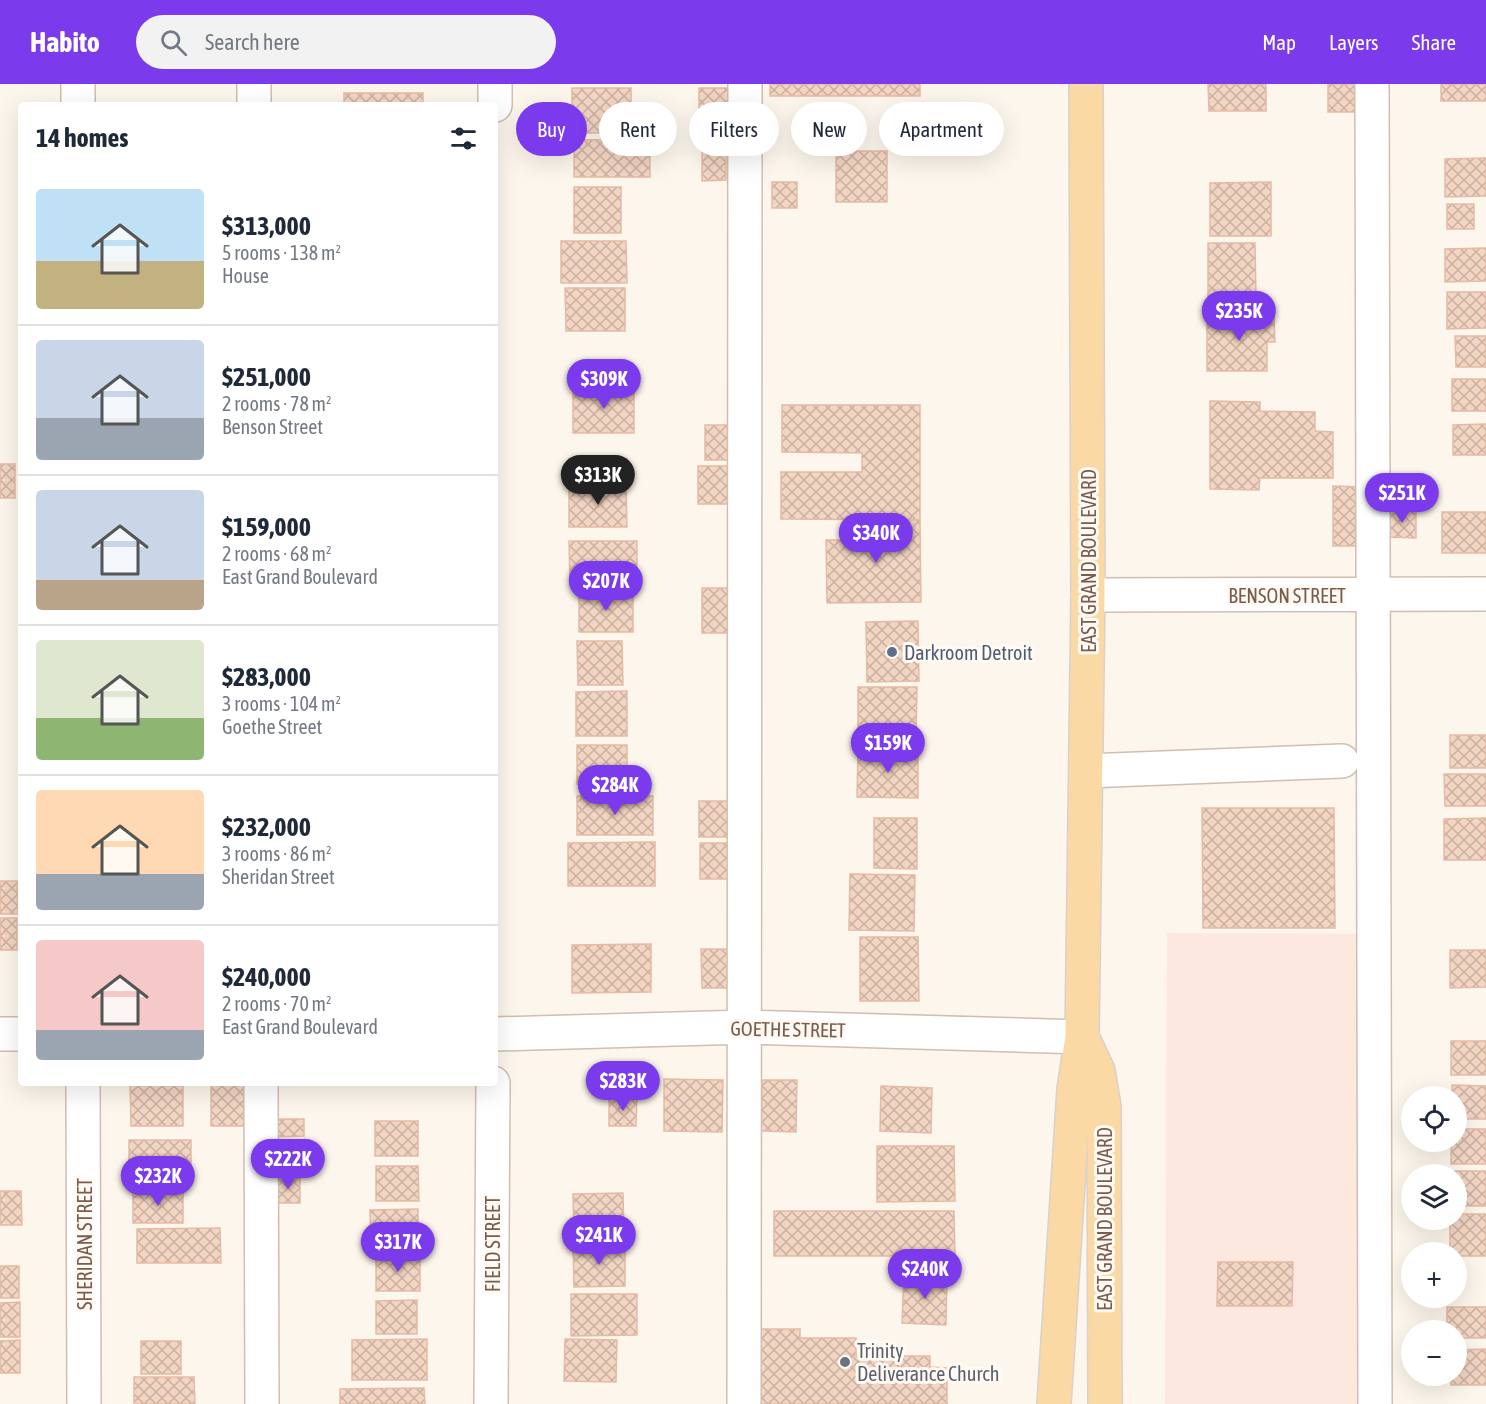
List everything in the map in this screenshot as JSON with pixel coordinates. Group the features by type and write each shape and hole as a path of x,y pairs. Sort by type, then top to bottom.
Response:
{"main road":[{"name":"EAST GRAND BOULEVARD","path":"1054,1404 1074,1089 1082,1037 1089,595 1086,84"},
{"name":"EAST GRAND BOULEVARD","path":"1082,1037 1098,1071 1104,1107 1105,1404"}],"street":[{"path":"78,84 78,102"},
{"path":"254,84 254,102"},
{"path":"495,84 495,102"},
{"path":"744,1404 745,84"},
{"path":"1372,84 1375,1404"},
{"name":"BENSON STREET","path":"1089,595 1486,594"},
{"path":"1086,771 1342,761"},
{"name":"GOETHE STREET","path":"498,1034 745,1027 1082,1037"},
{"path":"0,1034 18,1034"},
{"name":"SHERIDAN STREET","path":"83,1086 84,1404"},
{"path":"261,1086 262,1404"},
{"name":"FIELD STREET","path":"491,1404 493,1086"}],"shaded area":[{"path":"1167,933 1362,934 1363,1404 1165,1404"}],"building":[{"path":"770,84 920,84 920,96 770,96"},
{"path":"1208,84 1266,84 1266,111 1209,111"},
{"path":"1328,84 1358,84 1358,112 1328,112"},
{"path":"1441,84 1486,84 1486,101 1441,101"},
{"path":"572,88 631,88 631,102 599,102 599,133 587,133 587,102 572,102"},
{"path":"699,88 729,88 729,102 699,102"},
{"path":"344,93 423,93 423,102 344,102"},
{"path":"587,140 599,140 599,156 650,156 650,177 574,177 574,156 587,156"},
{"path":"867,151 879,151 879,156 887,156 887,202 836,202 836,156 867,156"},
{"path":"702,156 726,156 726,180 702,181"},
{"path":"1486,158 1486,196 1445,197 1445,159"},
{"path":"772,182 797,182 797,208 772,208"},
{"path":"1271,182 1271,236 1210,236 1210,183"},
{"path":"574,187 621,187 621,233 574,233"},
{"path":"1447,204 1474,204 1474,229 1447,229"},
{"path":"561,241 626,241 627,283 561,283"},
{"path":"1208,243 1255,243 1256,296 1208,296"},
{"path":"1486,248 1486,281 1445,282 1445,249"},
{"path":"565,288 625,288 625,331 566,331"},
{"path":"1447,292 1486,292 1486,328 1447,329"},
{"path":"1207,315 1274,315 1275,342 1267,342 1267,371 1207,371"},
{"path":"1455,336 1486,336 1486,367 1456,367"},
{"path":"1452,379 1486,379 1486,411 1452,411"},
{"path":"573,387 634,387 634,433 573,433"},
{"path":"1210,401 1260,402 1260,411 1315,412 1315,431 1333,432 1333,478 1260,478 1259,490 1210,489"},
{"path":"782,405 920,405 920,520 781,519 781,472 862,472 862,453 782,452"},
{"path":"1486,424 1486,455 1453,455 1453,425"},
{"path":"705,425 728,425 728,460 705,460"},
{"path":"0,464 15,464 15,498 0,498"},
{"path":"698,466 730,466 730,504 698,504"},
{"path":"569,484 626,484 627,527 569,527"},
{"path":"1333,486 1363,487 1363,546 1333,546"},
{"path":"1389,510 1416,511 1416,538 1388,537"},
{"path":"1442,512 1486,512 1486,553 1442,553"},
{"path":"853,520 920,520 921,602 827,603 826,540 853,540"},
{"path":"569,541 637,541 637,584 570,585"},
{"path":"702,588 729,588 730,633 702,633"},
{"path":"579,592 633,592 633,632 579,632"},
{"name":"Darkroom Detroit","path":"918,621 919,681 867,682 866,622"},
{"path":"577,641 622,641 623,685 578,685"},
{"path":"858,687 917,687 916,736 858,735"},
{"path":"627,691 627,736 576,736 576,692"},
{"path":"1450,735 1486,735 1486,768 1450,768"},
{"path":"577,745 627,745 627,785 577,784"},
{"path":"858,749 918,750 918,798 857,797"},
{"path":"1444,774 1486,774 1486,806 1445,806"},
{"path":"577,796 653,796 653,835 577,835"},
{"path":"699,801 730,801 731,837 699,837"},
{"path":"1202,808 1334,808 1335,928 1203,928"},
{"path":"874,818 917,818 917,869 874,868"},
{"path":"1486,818 1486,860 1444,860 1444,819"},
{"path":"655,842 655,886 568,886 568,843"},
{"path":"700,843 730,843 730,879 700,879"},
{"path":"850,874 915,875 914,931 849,930"},
{"path":"0,881 17,881 18,914 0,914"},
{"path":"0,918 17,918 17,950 0,950"},
{"path":"860,937 918,937 919,1001 860,1001"},
{"path":"651,944 651,992 572,993 572,945"},
{"path":"701,949 732,949 732,988 702,988"},
{"path":"1450,950 1486,950 1486,987 1450,988"},
{"path":"1451,1041 1486,1041 1486,1075 1451,1075"},
{"path":"664,1079 723,1080 722,1132 664,1131"},
{"path":"762,1080 797,1080 796,1132 761,1131"},
{"path":"1452,1085 1486,1086 1486,1119 1467,1119 1467,1086"},
{"path":"130,1086 183,1086 183,1126 131,1126"},
{"path":"211,1086 249,1086 249,1126 211,1126"},
{"path":"881,1086 932,1088 931,1133 880,1131"},
{"path":"609,1098 637,1098 636,1126 609,1126"},
{"path":"276,1119 304,1119 304,1136 276,1137"},
{"path":"375,1121 418,1121 418,1156 375,1156"},
{"path":"1467,1129 1486,1129 1486,1164 1451,1164 1451,1152 1467,1152"},
{"path":"129,1140 191,1140 191,1184 129,1184"},
{"path":"877,1146 954,1146 955,1201 877,1202"},
{"path":"376,1166 418,1166 419,1201 376,1201"},
{"path":"1467,1171 1486,1171 1486,1206 1467,1206"},
{"path":"277,1177 300,1177 300,1203 277,1203"},
{"path":"0,1191 21,1191 22,1225 0,1225"},
{"path":"133,1191 183,1191 183,1223 133,1223"},
{"path":"623,1193 624,1235 574,1236 573,1194"},
{"path":"418,1209 418,1249 371,1249 370,1210"},
{"path":"774,1211 954,1211 955,1256 774,1256"},
{"path":"1467,1214 1486,1214 1486,1256 1467,1256 1467,1242 1450,1242 1450,1230 1467,1230"},
{"path":"220,1228 221,1263 137,1263 137,1229"},
{"path":"625,1245 625,1286 574,1287 573,1246"},
{"path":"376,1256 420,1256 420,1291 376,1291"},
{"path":"1218,1262 1293,1262 1292,1306 1217,1306"},
{"path":"0,1266 19,1266 19,1298 0,1298"},
{"path":"904,1274 947,1276 946,1325 902,1323"},
{"path":"571,1294 637,1294 637,1335 571,1336"},
{"path":"417,1300 417,1334 376,1334 376,1301"},
{"path":"20,1302 20,1337 0,1337 0,1303"},
{"path":"1486,1307 1486,1338 1467,1338 1467,1320 1447,1320 1447,1308"},
{"name":"Trinity Deliverance Church","path":"760,1329 800,1329 800,1338 856,1338 856,1356 930,1356 930,1367 947,1368 947,1404 760,1404"},
{"path":"427,1339 427,1380 352,1380 352,1340"},
{"path":"565,1339 617,1340 616,1382 564,1381"},
{"path":"20,1340 20,1373 0,1373 0,1341"},
{"path":"141,1341 181,1341 181,1374 141,1374"},
{"path":"1486,1349 1486,1385 1467,1385 1467,1350"},
{"path":"134,1377 194,1377 195,1404 134,1404"},
{"path":"424,1388 425,1404 340,1404 340,1389"}],"place":[{"name":"Darkroom Detroit","path":"892,652"},
{"name":"Trinity Deliverance Church","path":"845,1362"}]}
